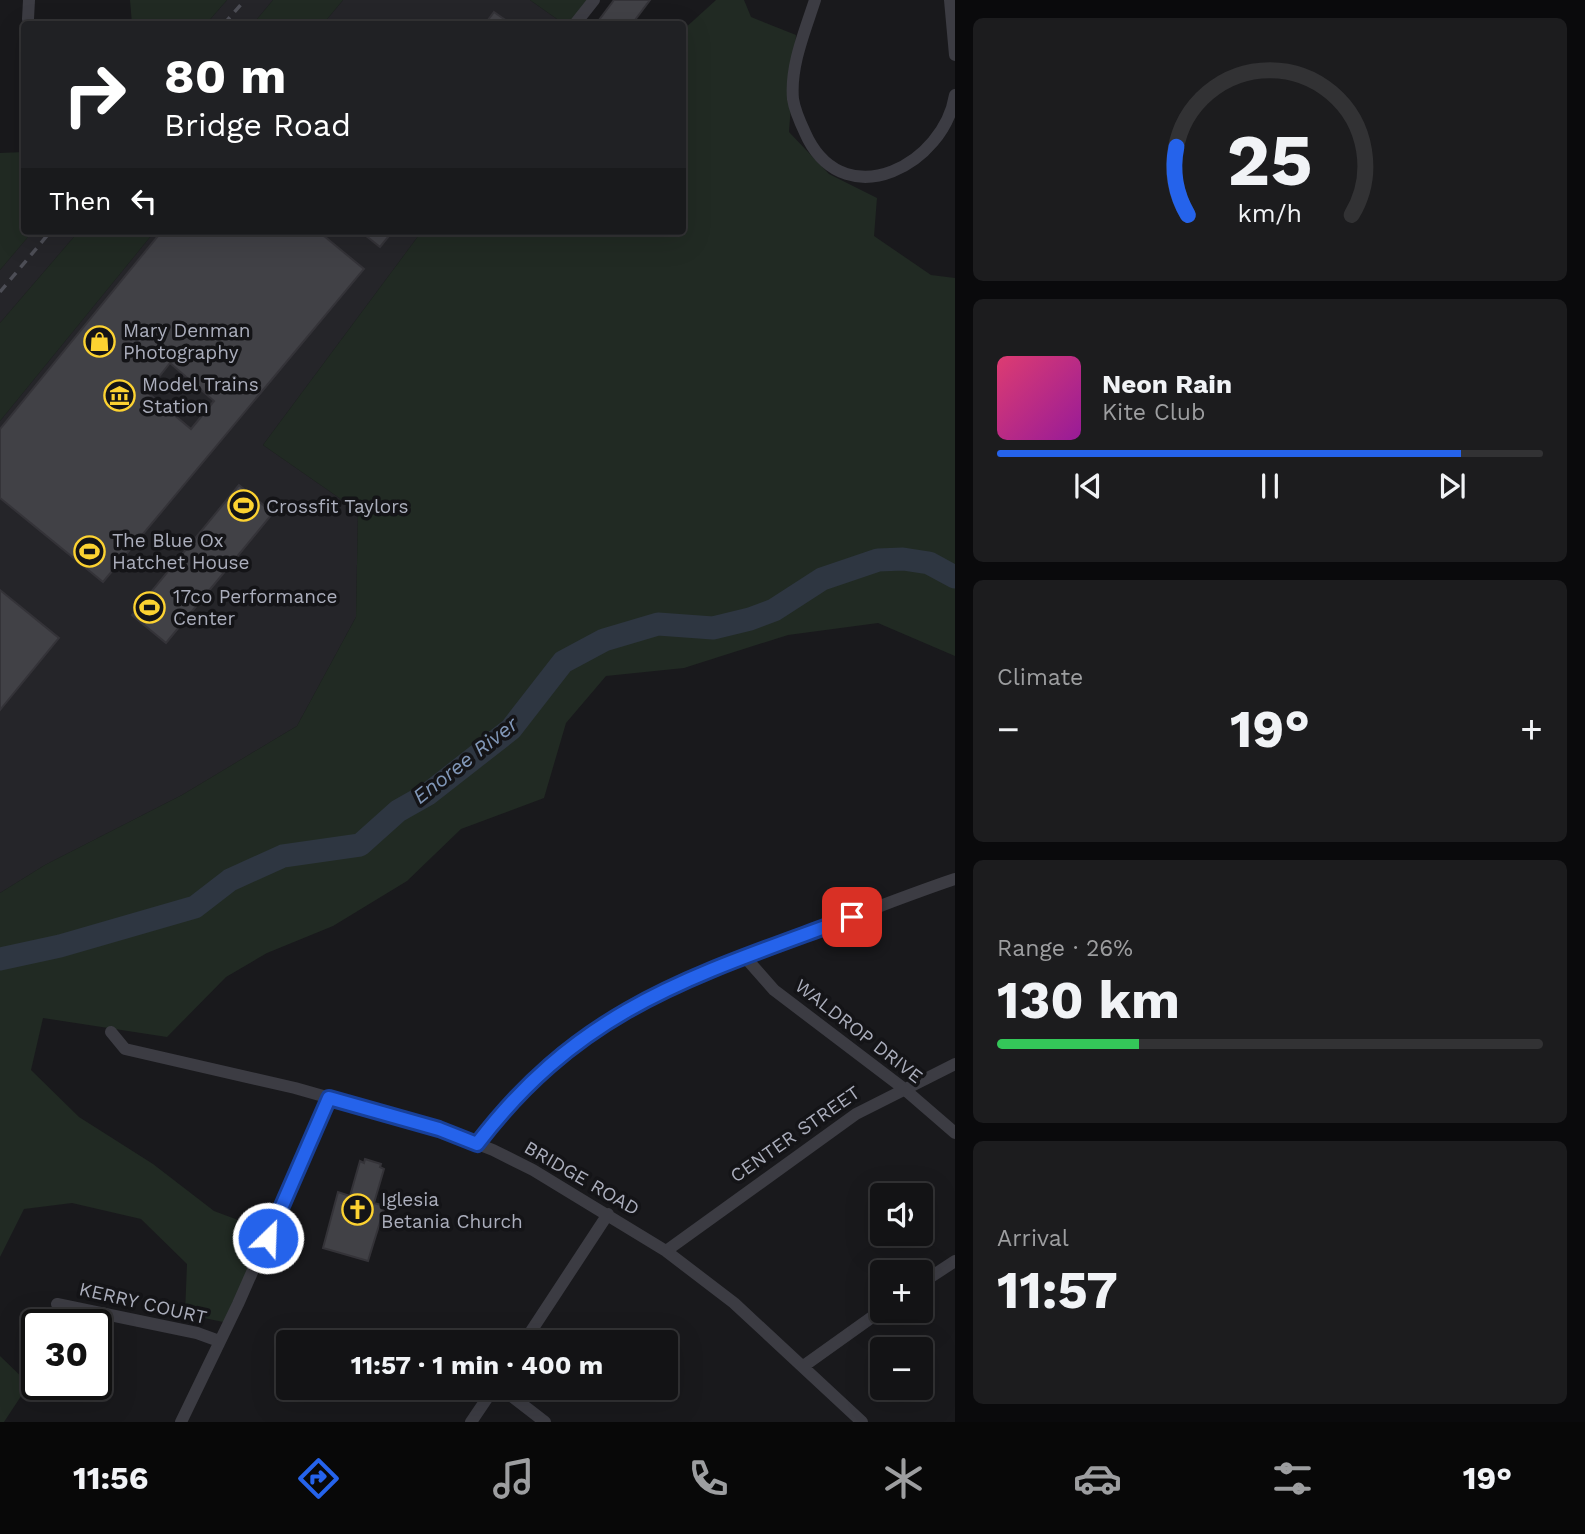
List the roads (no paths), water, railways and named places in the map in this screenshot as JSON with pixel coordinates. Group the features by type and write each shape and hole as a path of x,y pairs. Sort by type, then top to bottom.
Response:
{"street":[{"path":"28,19 29,0"},
{"path":"577,21 594,0"},
{"path":"815,0 799,53 793,98 800,123 813,148 830,166 853,175 895,173 933,139 948,117 955,95"},
{"path":"950,0 955,55"},
{"path":"477,1144 535,1079 592,1031 654,994 744,956 955,880"},
{"name":"WALDROP DRIVE","path":"744,956 774,990 903,1088 955,1133"},
{"name":"BRIDGE ROAD","path":"111,1032 125,1049 329,1098 439,1129 533,1170 666,1251 734,1303 804,1365 862,1422"},
{"name":"CENTER STREET","path":"666,1251 856,1114 955,1064"},
{"path":"181,1422 303,1162 329,1098"},
{"path":"532,1330 608,1214"},
{"path":"933,1275 955,1261"},
{"name":"KERRY COURT","path":"57,1304 197,1333 219,1341"},
{"path":"804,1365 870,1318"},
{"path":"471,1422 487,1400"},
{"path":"516,1400 545,1422"}],"waterway":[{"name":"Enoree River","path":"0,959 60,946 195,907 230,880 283,856 360,845 398,811 428,794 511,729 563,662 604,640 658,624 713,628 750,619 774,610 822,579 878,560 903,559 929,563 955,577"}],"railway":[{"path":"227,21 245,0"},
{"path":"0,292 48,235"}],"place":[{"name":"Mary Denman Photography","path":"100,341"},
{"name":"Model Trains Station","path":"119,395"},
{"name":"Crossfit Taylors","path":"243,506"},
{"name":"The Blue Ox Hatchet House","path":"89,551"},
{"name":"17co Performance Center","path":"150,607"},
{"name":"Iglesia Betania Church","path":"358,1210"}]}
